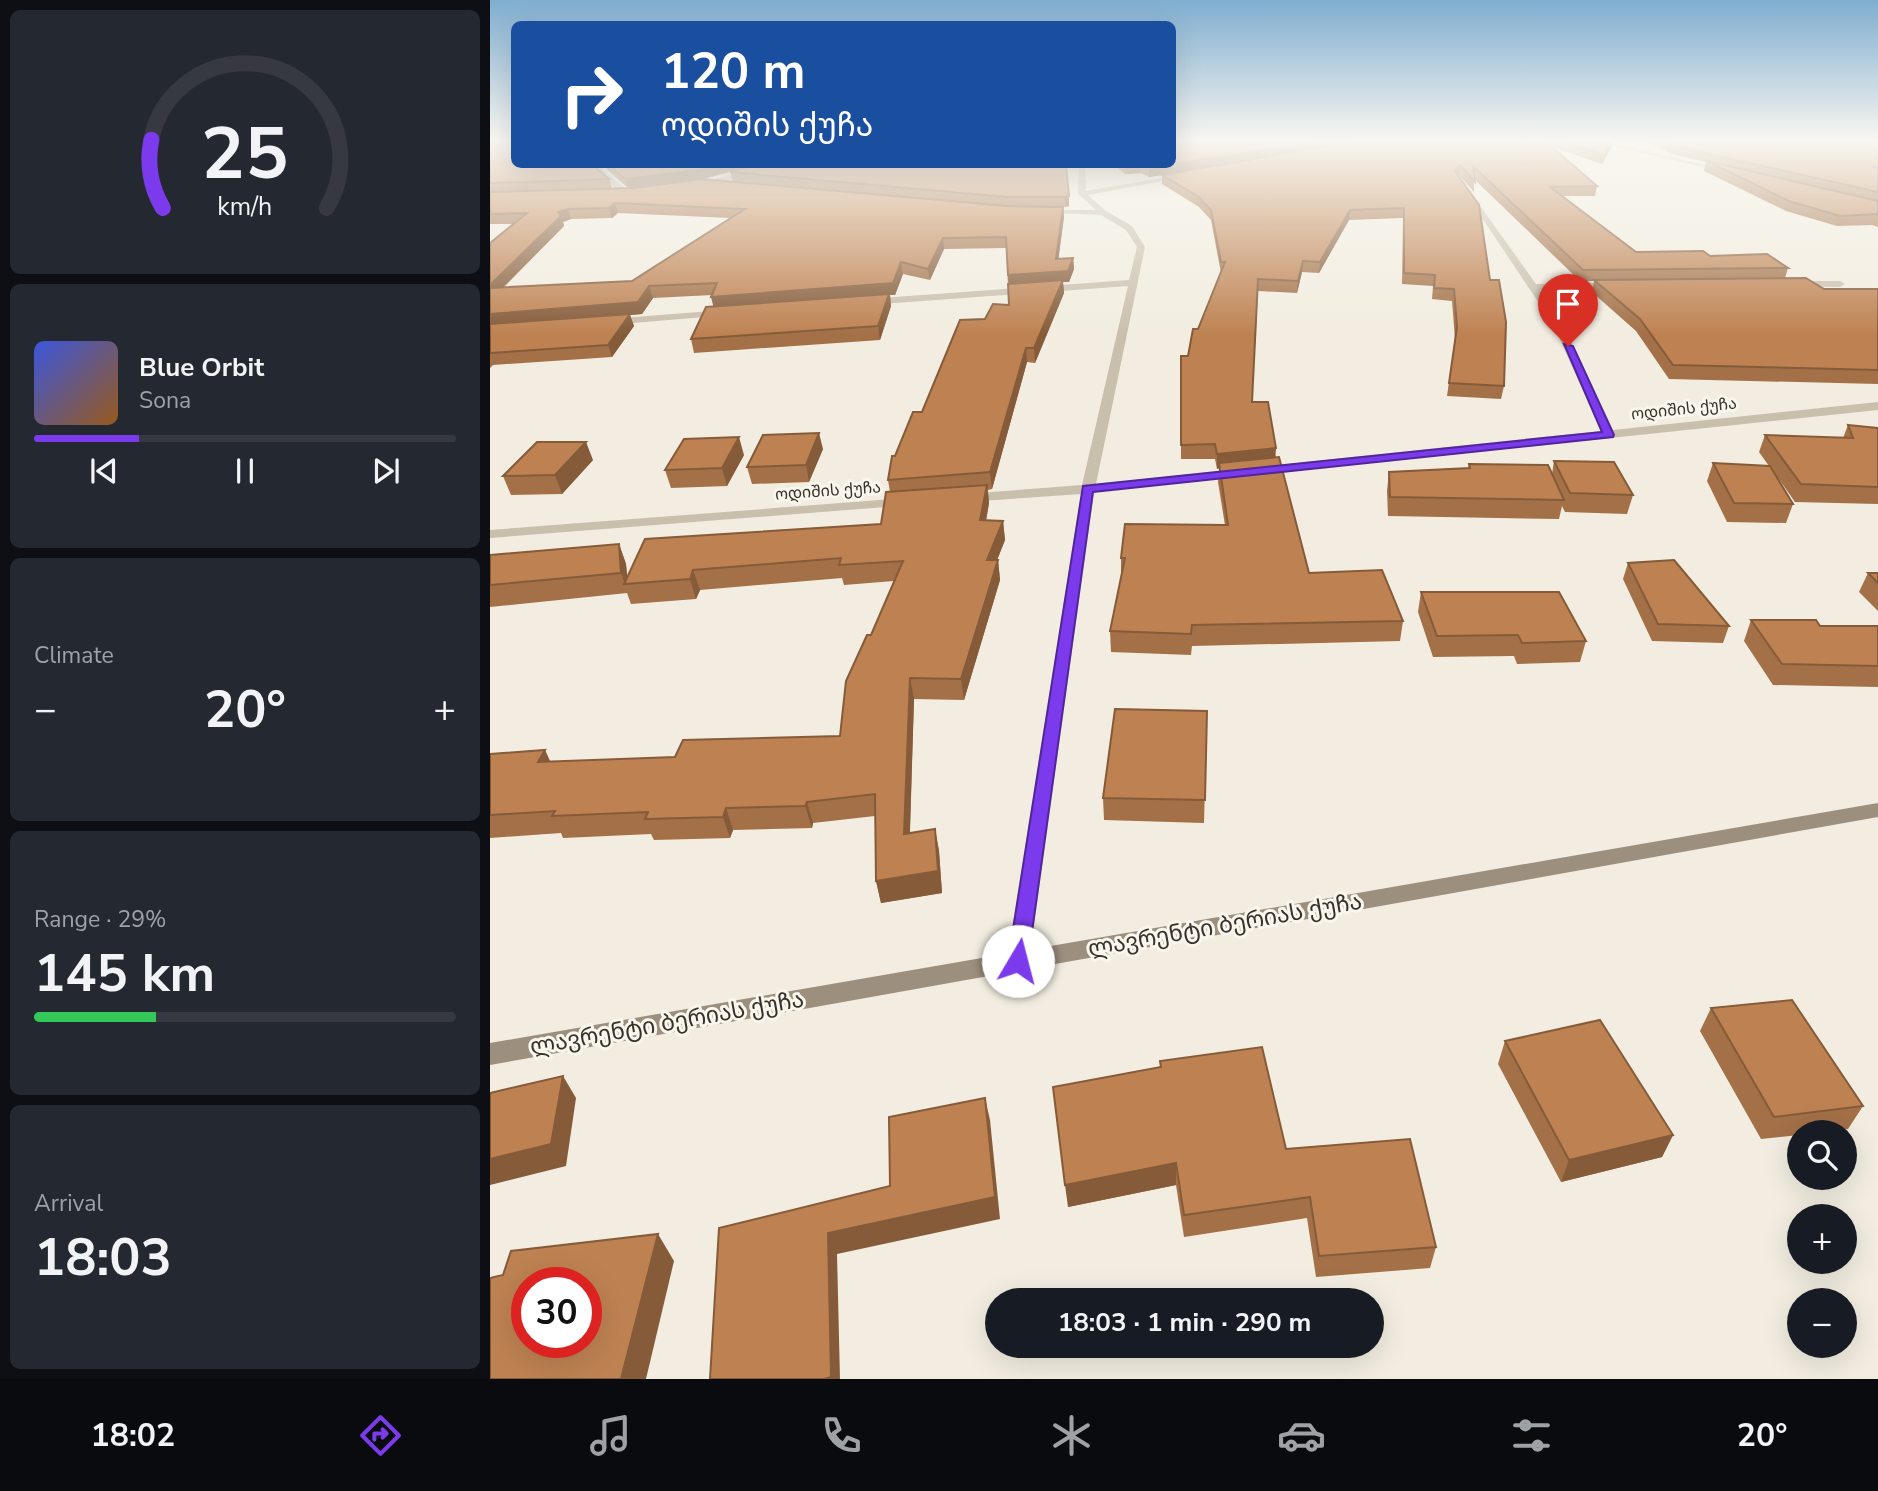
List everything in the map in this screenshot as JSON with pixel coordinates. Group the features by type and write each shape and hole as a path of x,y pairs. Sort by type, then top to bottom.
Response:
{"main road":[{"name":"ლავრენტი ბერიას ქუჩა","path":"490,1054 1878,810"}],"street":[{"path":"1018,961 1088,489 1141,247 1129,228 1096,206"},
{"path":"1478,206 1558,324 1609,435"},
{"path":"1035,212 1103,213"},
{"path":"852,303 1133,283"},
{"path":"1784,284 1840,284"},
{"path":"1532,287 1630,286"},
{"path":"601,323 740,312"},
{"name":"ოდიშის ქუჩა","path":"949,499 1088,489 1878,406"},
{"name":"ოდიშის ქუჩა","path":"490,534 921,501"}],"building":[{"path":"490,206 611,206 558,212 561,216 490,285 490,243 527,213 490,214"},
{"path":"688,206 1063,207 1056,259 1073,258 1068,271 1008,275 1006,237 943,238 928,269 901,262 893,283 711,297 717,283 649,286 638,302 490,314 490,288 632,281 745,209"},
{"path":"1208,206 1479,206 1490,280 1499,280 1506,322 1504,386 1449,383 1457,327 1454,289 1434,288 1435,275 1404,273 1404,208 1350,210 1320,262 1303,261 1298,281 1258,279 1252,402 1268,402 1276,448 1217,454 1215,444 1181,445 1181,356 1188,356 1193,329 1198,329 1225,262 1221,262 1211,210"},
{"path":"1516,206 1576,206 1636,252 1703,251 1710,256 1767,254 1788,268 1583,270"},
{"path":"1807,206 1878,206 1878,215 1840,216"},
{"path":"1806,278 1824,289 1878,289 1878,370 1673,365 1640,319 1594,280"},
{"path":"1063,280 1034,348 1026,348 990,472 888,480 892,456 895,456 913,412 922,412 960,320 985,319 993,304 1009,305 1008,284"},
{"path":"889,294 878,326 691,339 706,307"},
{"path":"630,314 608,345 490,353 490,324"},
{"path":"1848,425 1878,428 1878,487 1801,484 1765,435 1853,438"},
{"path":"819,433 806,465 747,467 763,435"},
{"path":"739,437 722,468 665,470 684,439"},
{"path":"537,442 586,442 555,475 503,476"},
{"path":"1279,457 1309,573 1382,570 1403,621 1192,625 1191,634 1110,631 1125,558 1121,558 1125,524 1228,525 1219,463"},
{"path":"1554,461 1614,462 1633,495 1570,493"},
{"path":"1713,463 1770,466 1793,504 1734,503"},
{"path":"1469,464 1548,465 1564,500 1390,497 1389,472 1470,468"},
{"path":"987,485 980,520 1003,521 987,560 998,560 961,679 910,678 904,834 935,829 938,871 876,881 875,794 807,802 805,806 726,808 723,817 645,819 648,812 552,816 555,811 490,815 490,754 545,750 538,762 675,757 683,740 840,736 846,681 867,635 871,635 903,561 839,565 841,558 693,570 690,579 624,584 645,539 881,524 886,492"},
{"path":"619,544 621,573 490,585 490,555"},
{"path":"1674,560 1729,626 1658,624 1628,563"},
{"path":"1868,573 1878,573 1878,583"},
{"path":"1421,592 1559,592 1586,641 1522,643 1518,635 1437,636"},
{"path":"1751,620 1816,620 1820,626 1878,626 1878,666 1782,664"},
{"path":"1115,709 1207,711 1205,800 1103,798"},
{"path":"1792,1000 1863,1106 1774,1117 1711,1008"},
{"path":"1600,1020 1673,1135 1569,1160 1505,1041"},
{"path":"1262,1047 1286,1149 1410,1139 1436,1247 1319,1256 1310,1197 1184,1215 1176,1163 1065,1185 1053,1087 1161,1067 1160,1061"},
{"path":"563,1076 551,1144 490,1159 490,1093"},
{"path":"985,1098 995,1197 828,1233 831,1377 710,1379 719,1228 890,1186 889,1117"},
{"path":"658,1234 621,1379 490,1379 490,1278 503,1275 511,1251"}],"route":[{"path":"1018,961 1088,489 1609,435 1568,346"}]}
